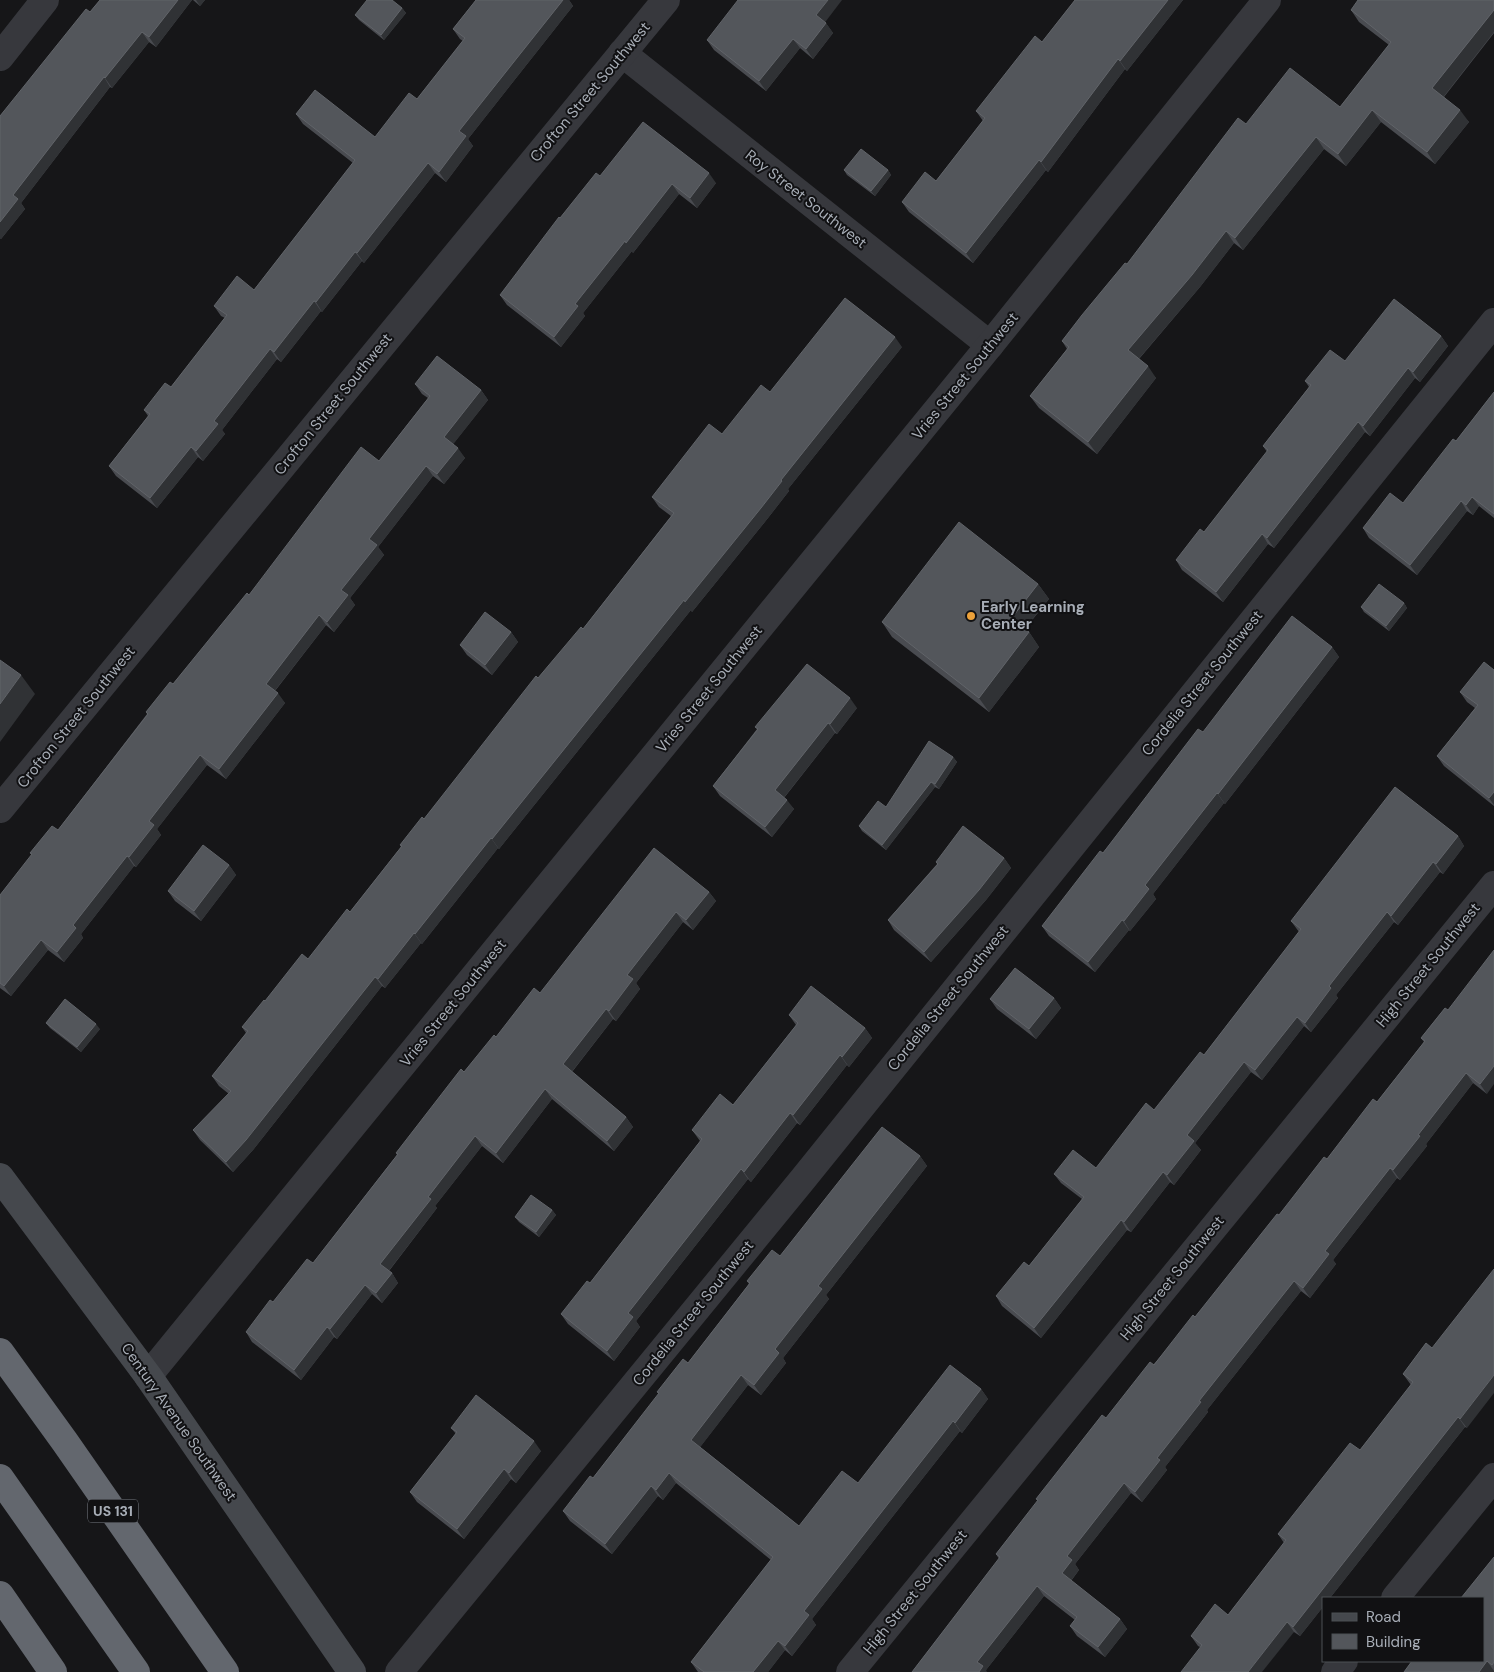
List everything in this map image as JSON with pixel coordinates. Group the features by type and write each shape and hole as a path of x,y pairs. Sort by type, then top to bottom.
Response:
{"highway":[{"name":"US 131","path":"0,1352 225,1672"},
{"path":"0,1478 136,1672"},
{"path":"0,1595 53,1672"}],"street":[{"path":"0,57 45,0"},
{"name":"Crofton Street Southwest","path":"0,809 666,0"},
{"name":"Vries Street Southwest","path":"148,1376 990,346 1267,0"},
{"name":"Roy Street Southwest","path":"622,53 990,346"},
{"name":"Cordelia Street Southwest","path":"399,1672 802,1179 1494,322"},
{"name":"High Street Southwest","path":"850,1672 1494,885"},
{"name":"Century Avenue Southwest","path":"0,1176 148,1376 352,1672"},
{"path":"1396,1597 1494,1478"},
{"path":"1335,1672 1343,1662"}],"building":[{"path":"100,0 178,0 149,37 142,32 104,77 13,195 18,199 0,222 0,116 86,9 90,12"},
{"path":"367,0 392,0 402,8 381,35 355,15"},
{"path":"476,0 563,0 459,131 466,136 439,172 428,163 357,253 355,252 274,352 270,349 214,421 218,424 196,451 191,447 150,498 109,466 150,414 144,410 165,383 171,387 227,315 214,306 237,276 254,290 355,160 296,114 315,90 375,137 409,93 417,99 465,38 453,29"},
{"path":"738,0 828,0 816,15 826,23 806,49 793,39 759,81 707,40"},
{"path":"1075,0 1168,0 1120,61 1118,59 1041,162 1039,160 966,253 902,202 925,172 936,181 985,118 976,111 1035,36 1042,42"},
{"path":"1358,0 1494,0 1494,10 1432,88 1460,110 1427,152 1372,110 1338,154 1316,137 1235,238 1226,231 1192,275 1128,350 1148,366 1088,442 1030,396 1069,347 1062,341 1125,263 1127,264 1238,118 1246,124 1290,68 1340,107 1391,42 1351,10"},
{"path":"643,122 709,173 690,198 672,184 575,304 578,306 554,337 500,295 559,217 596,173 600,176"},
{"path":"861,149 888,170 871,191 844,170"},
{"path":"845,298 895,337 685,602 684,600 415,934 378,979 375,977 246,1140 226,1162 193,1130 231,1091 212,1076 248,1031 242,1027 302,954 308,959 347,909 350,912 402,846 400,845 422,817 424,819 536,676 538,678 581,627 583,629 674,513 652,497 709,424 722,434 761,385 770,392"},
{"path":"1394,299 1441,336 1413,372 1408,368 1363,426 1358,422 1267,538 1262,534 1216,592 1176,560 1200,529 1204,532 1268,450 1263,446 1311,385 1305,381 1330,350 1345,361"},
{"path":"437,356 481,390 444,437 458,448 437,474 426,466 369,539 377,545 341,590 348,595 327,622 319,615 266,684 278,693 219,769 200,755 149,821 154,825 73,925 76,928 57,952 41,940 4,986 0,983 0,895 52,826 58,830 148,714 146,712 170,682 173,684 247,593 249,595 361,447 379,461 430,396 415,384"},
{"path":"1494,392 1494,514 1472,497 1466,505 1461,501 1410,565 1363,528 1390,493 1403,503 1453,439 1456,441"},
{"name":"Early Learning Center","path":"959,522 1038,584 1011,619 1029,632 979,698 882,622"},
{"path":"1379,584 1404,603 1386,626 1361,607"},
{"path":"485,612 511,632 485,665 460,645"},
{"path":"1292,616 1332,647 1145,885 1149,889 1088,962 1042,926 1100,851 1103,853 1198,729 1203,732"},
{"path":"0,660 21,675 0,704"},
{"path":"1484,662 1494,670 1494,792 1489,798 1437,756 1478,705 1460,692"},
{"path":"807,664 850,698 775,790 787,800 765,827 713,786 758,729 755,727"},
{"path":"929,741 953,757 935,784 931,782 882,845 859,826 878,801 886,807"},
{"path":"1395,787 1458,836 1436,864 1433,862 1391,916 1387,912 1329,986 1331,988 1305,1023 1297,1017 1255,1070 1244,1062 1187,1135 1194,1141 1167,1175 1163,1172 1124,1222 1121,1220 1034,1328 996,1296 1024,1262 1029,1266 1084,1197 1054,1174 1073,1150 1096,1168 1146,1103 1154,1110 1200,1052 1204,1055 1301,929 1291,921"},
{"path":"963,826 1004,858 979,890 924,952 888,920 938,864 936,862"},
{"path":"203,845 229,865 194,911 168,891"},
{"path":"654,848 709,892 686,920 676,912 627,975 633,979 609,1011 606,1009 563,1064 626,1117 607,1141 545,1089 496,1153 475,1136 428,1197 431,1199 380,1264 392,1273 376,1293 365,1285 330,1329 327,1327 294,1370 246,1332 270,1300 273,1302 307,1259 313,1263 461,1069 464,1072 494,1035 496,1037 534,988 540,993"},
{"path":"1494,950 1494,1066 1480,1084 1466,1073 1418,1135 1420,1136 1393,1170 1390,1168 1325,1251 1329,1254 1303,1288 1294,1281 1199,1401 1201,1402 1157,1458 1160,1460 1135,1492 1124,1483 1067,1556 1072,1560 1062,1573 1120,1619 1098,1647 1070,1626 1077,1617 1037,1586 977,1662 983,1666 979,1672 912,1672 1000,1557 996,1554 1038,1500 1036,1499 1102,1415 1106,1418 1150,1362 1154,1365 1277,1214 1279,1215 1324,1157 1327,1159 1373,1099 1377,1102 1425,1041 1421,1038 1445,1008 1448,1010"},
{"path":"1015,968 1054,998 1029,1029 990,999"},
{"path":"811,986 865,1028 842,1057 840,1055 793,1115 790,1113 744,1172 741,1169 628,1313 633,1317 607,1351 561,1314 587,1281 590,1283 702,1139 692,1130 720,1094 733,1105 798,1023 789,1015"},
{"path":"65,999 96,1024 77,1047 46,1023"},
{"path":"882,1127 920,1156 818,1286 822,1289 775,1349 779,1353 754,1385 741,1375 691,1440 799,1526 842,1471 858,1483 950,1365 981,1389 955,1423 953,1421 804,1611 809,1615 785,1646 778,1641 753,1672 704,1672 691,1662 773,1557 669,1473 656,1490 651,1486 605,1544 563,1511 590,1476 593,1478 683,1359 688,1363 750,1283 747,1281 772,1250 780,1256"},
{"path":"531,1195 552,1210 536,1232 515,1217"},
{"path":"1494,1269 1494,1375 1460,1419 1458,1417 1293,1627 1287,1622 1248,1672 1181,1672 1202,1645 1191,1636 1215,1604 1228,1615 1286,1540 1278,1534 1350,1443 1360,1450 1413,1382 1403,1374 1426,1343 1432,1348"},
{"path":"476,1395 534,1441 509,1473 504,1469 457,1529 410,1492 457,1432 451,1428"},
{"path":"1494,1557 1494,1662 1492,1665 1487,1661 1479,1672 1404,1672 1411,1662 1484,1662 1484,1597 1462,1597"}],"place":[{"name":"Early Learning Center","path":"971,616"}]}
